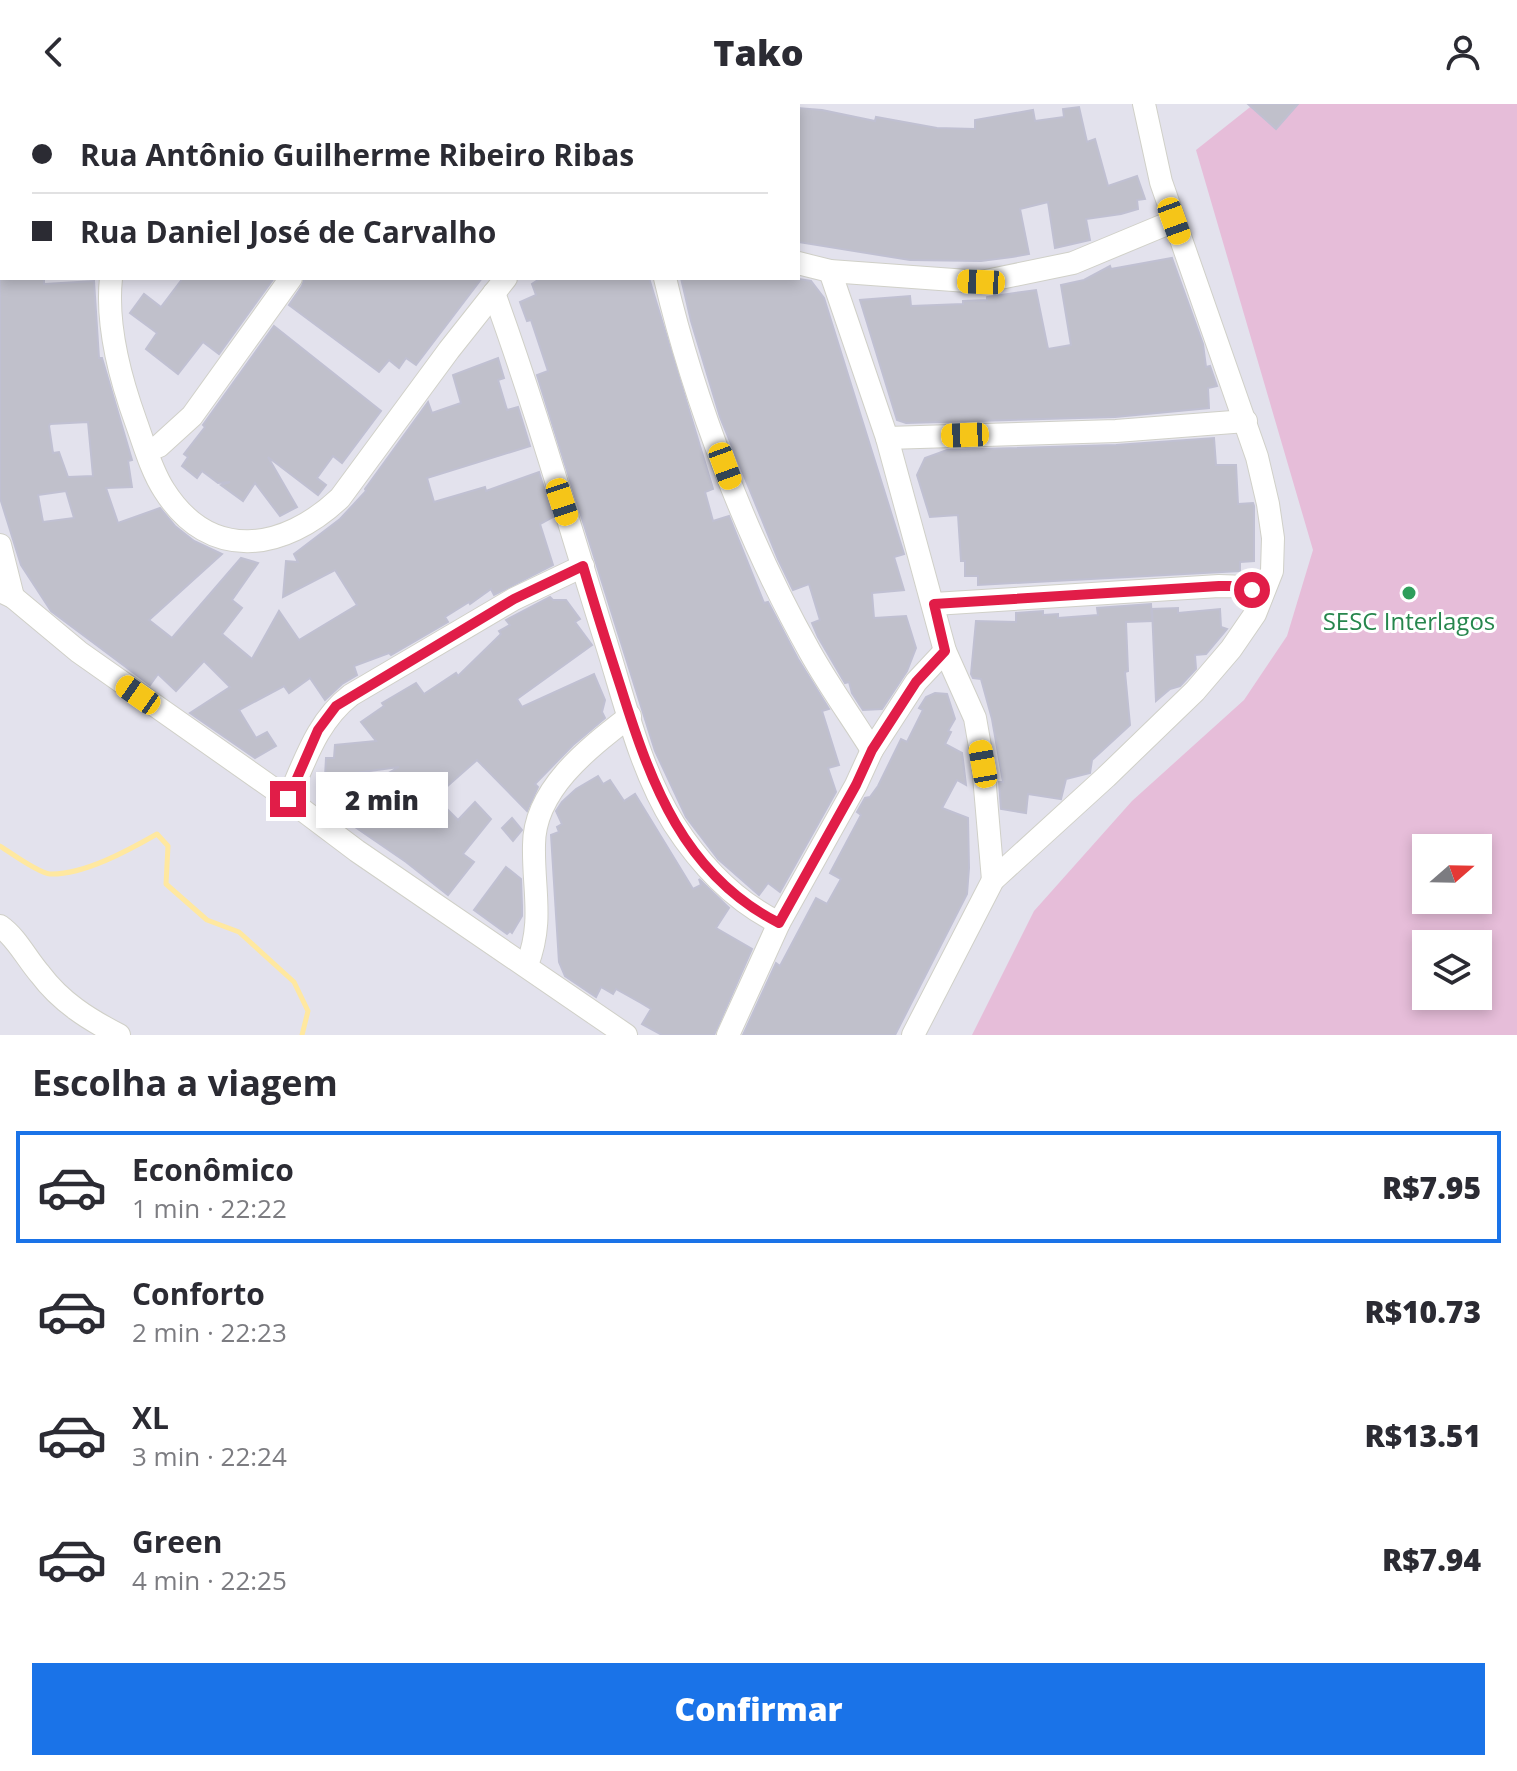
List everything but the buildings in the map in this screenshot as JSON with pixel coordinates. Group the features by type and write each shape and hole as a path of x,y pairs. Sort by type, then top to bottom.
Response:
{"street":[{"path":"913,1035 993,880 1195,691 1231,649 1255,614 1272,571 1273,538 1268,504 1246,421 1161,182 1144,104"},
{"path":"800,264 830,271 981,282 1073,263 1174,221"},
{"path":"830,271 887,438 945,651 975,718 983,764 993,880"},
{"path":"111,280 113,328 127,397 162,488 180,513 202,530 220,538 242,541 265,541 290,533 321,516 340,498 500,286"},
{"path":"147,451 159,446 192,416 290,280"},
{"path":"665,280 675,321 742,512 811,653 872,750"},
{"path":"500,286 583,566 630,716 660,797 696,855 735,897 779,923"},
{"path":"887,438 1116,431 1246,421"},
{"path":"0,545 7,594 113,678 288,799 357,851 626,1035"},
{"path":"288,799 318,730 336,706 514,599 583,566"},
{"path":"934,604 1219,586 1252,590 1261,598"},
{"path":"728,1035 779,923 856,785 872,750 916,682 945,651"},
{"path":"527,965 537,932 539,911 533,843 543,806 555,786 581,758 630,716"},
{"path":"0,926 11,934 61,999 119,1035"}],"shaded area":[{"name":"SESC Interlagos","path":"1254,104 1517,104 1517,1035 972,1035 1034,911 1132,801 1244,700 1287,636 1313,550 1196,150"}],"waterway":[{"path":"0,846 50,874 77,870 106,860 157,834 168,846 166,884 207,920 239,932 294,982 308,1011 302,1035"}],"place":[{"name":"SESC Interlagos","path":"1409,593"}],"route":[{"path":"288,799 318,730 336,706 514,599 583,566 644,760 674,823 696,855 735,897 779,923 856,785 872,750 916,682 945,651 934,604 1219,586 1252,590"}]}
